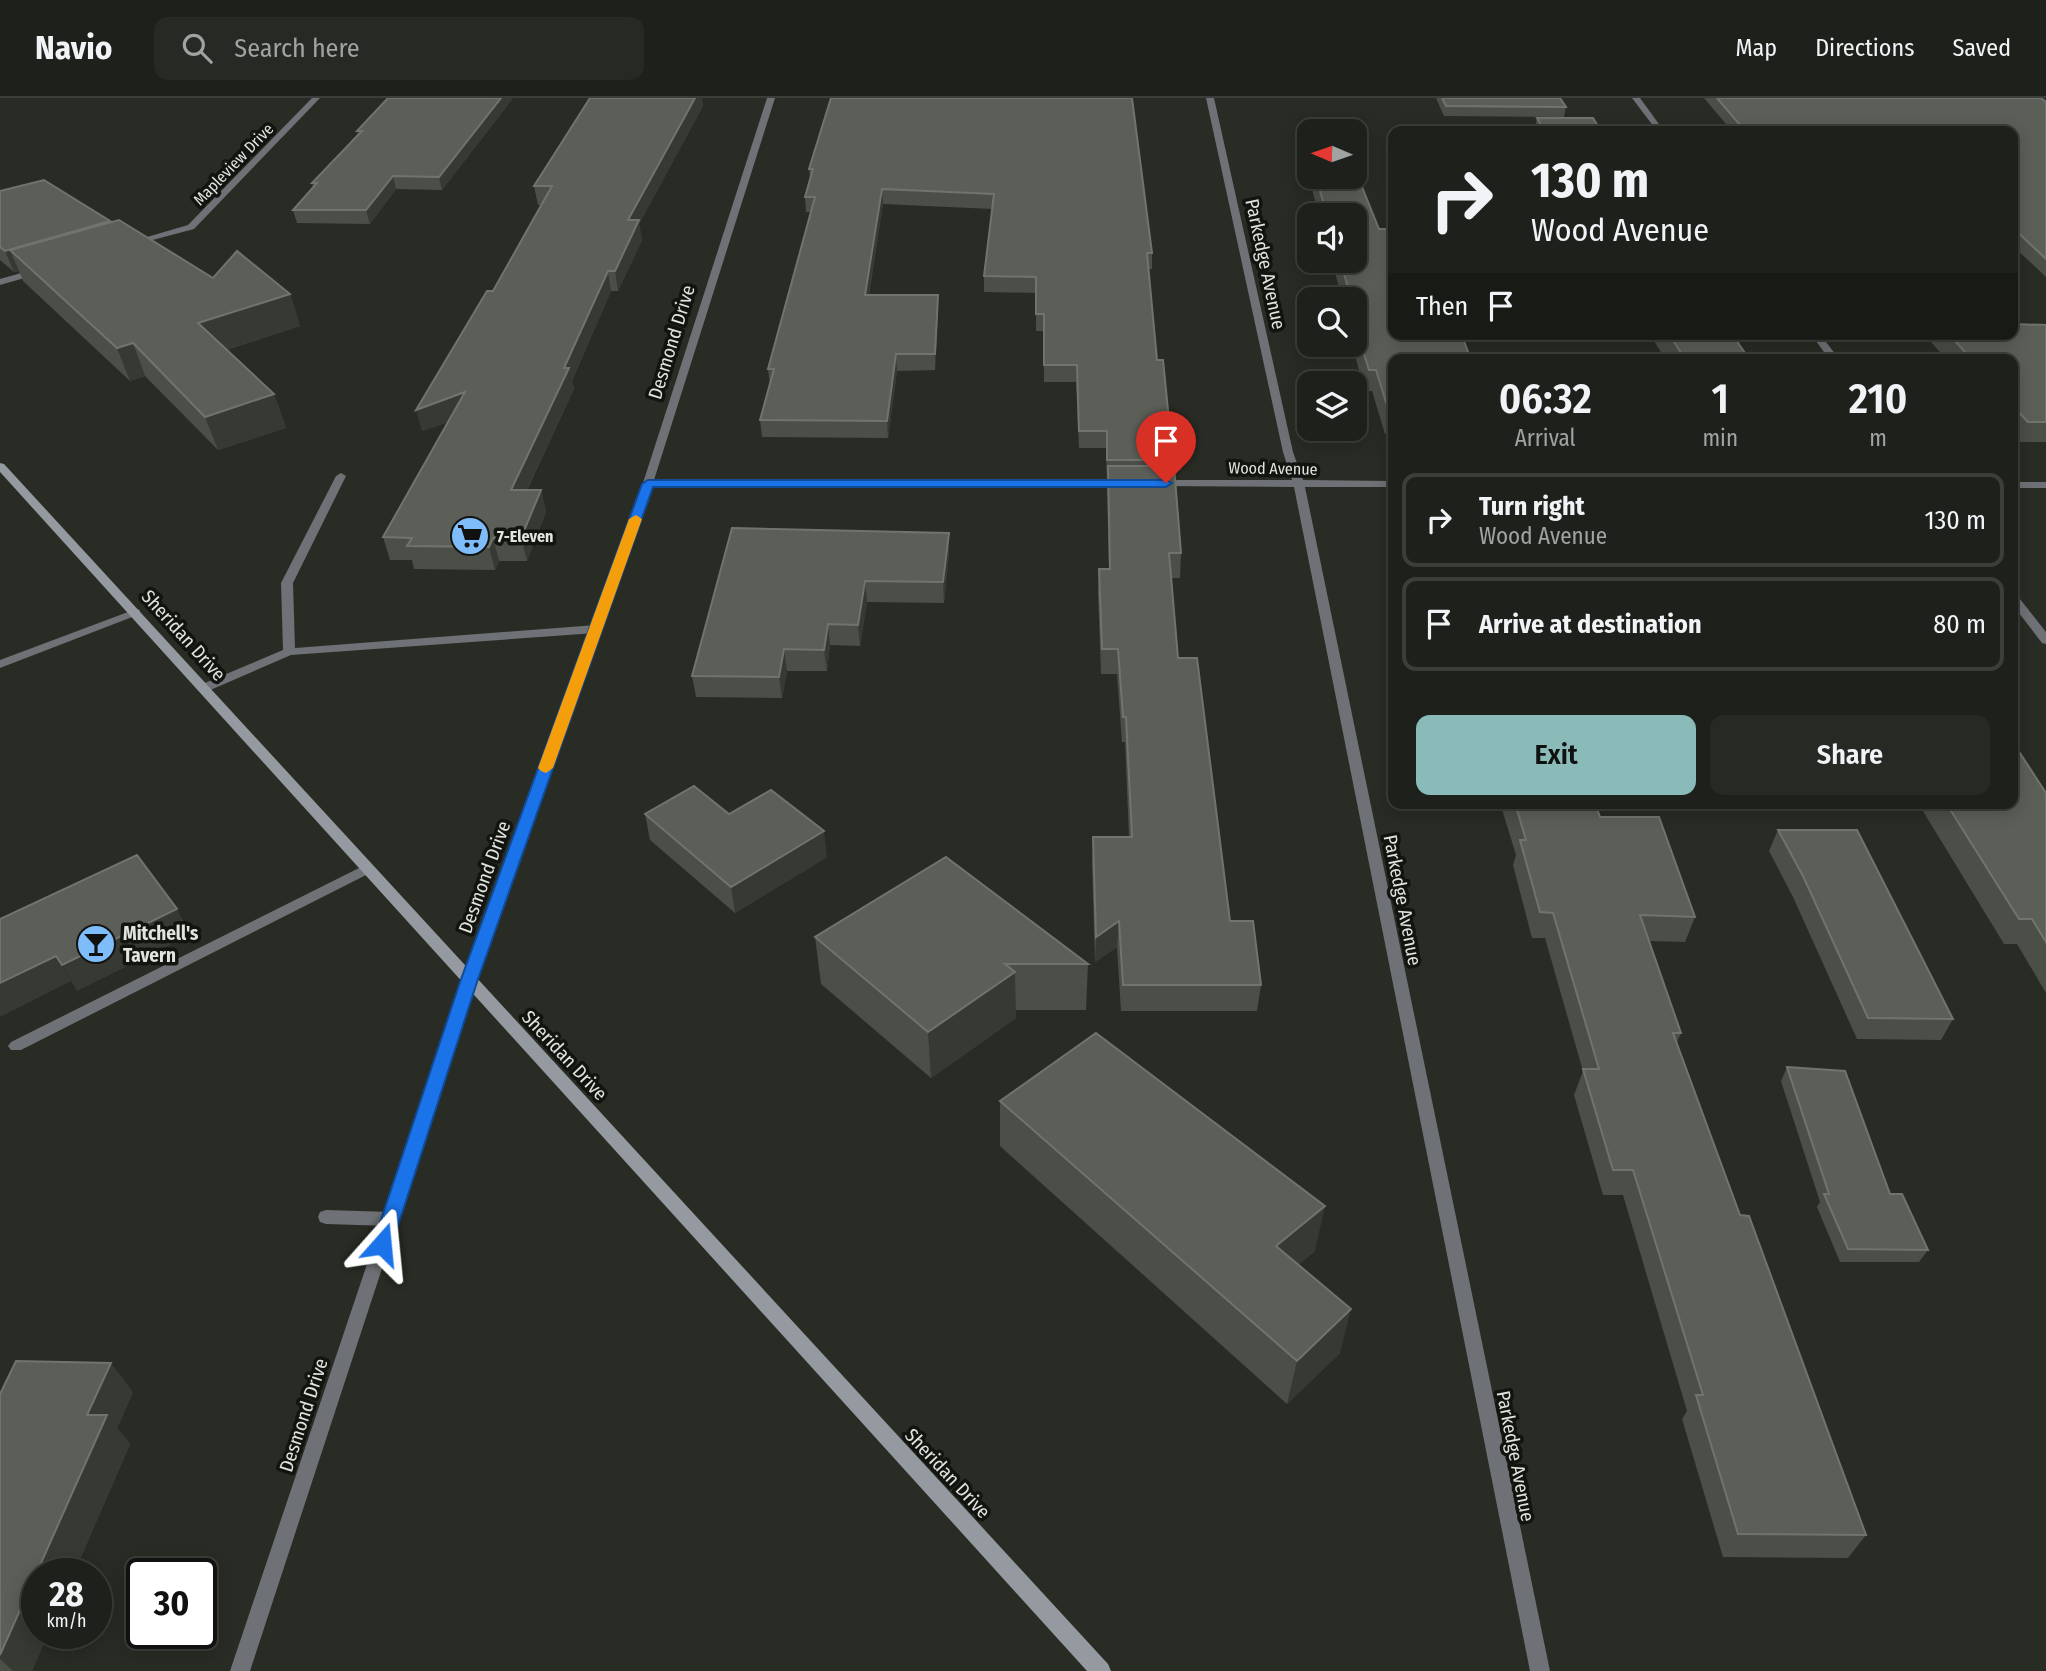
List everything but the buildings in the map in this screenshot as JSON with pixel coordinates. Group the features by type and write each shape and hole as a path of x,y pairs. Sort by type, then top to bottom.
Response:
{"main road":[{"name":"Sheridan Drive","path":"0,466 1101,1671"}],"street":[{"name":"Mapleview Drive","path":"128,246 191,228 316,98"},
{"name":"Desmond Drive","path":"240,1671 469,982 648,484 771,98"},
{"name":"Parkedge Avenue","path":"1210,98 1288,452 1299,485 1540,1671"},
{"path":"1636,98 1657,126"},
{"path":"0,282 51,267"},
{"path":"1820,340 1830,354"},
{"path":"289,652 287,583 341,476"},
{"path":"648,484 1137,483"},
{"name":"Wood Avenue","path":"1150,483 1388,484"},
{"path":"2018,485 2046,485"},
{"path":"2018,604 2046,640"},
{"path":"0,664 136,612"},
{"path":"204,688 289,652 596,629"},
{"path":"16,1046 367,869"},
{"path":"326,1217 391,1219"}],"slow traffic":[{"path":"546,768 636,519"}],"place":[{"name":"7-Eleven","path":"470,536"},
{"name":"Mitchell's Tavern","path":"96,944"}],"route":[{"path":"382,1244 469,982 648,484 1166,483"}]}
